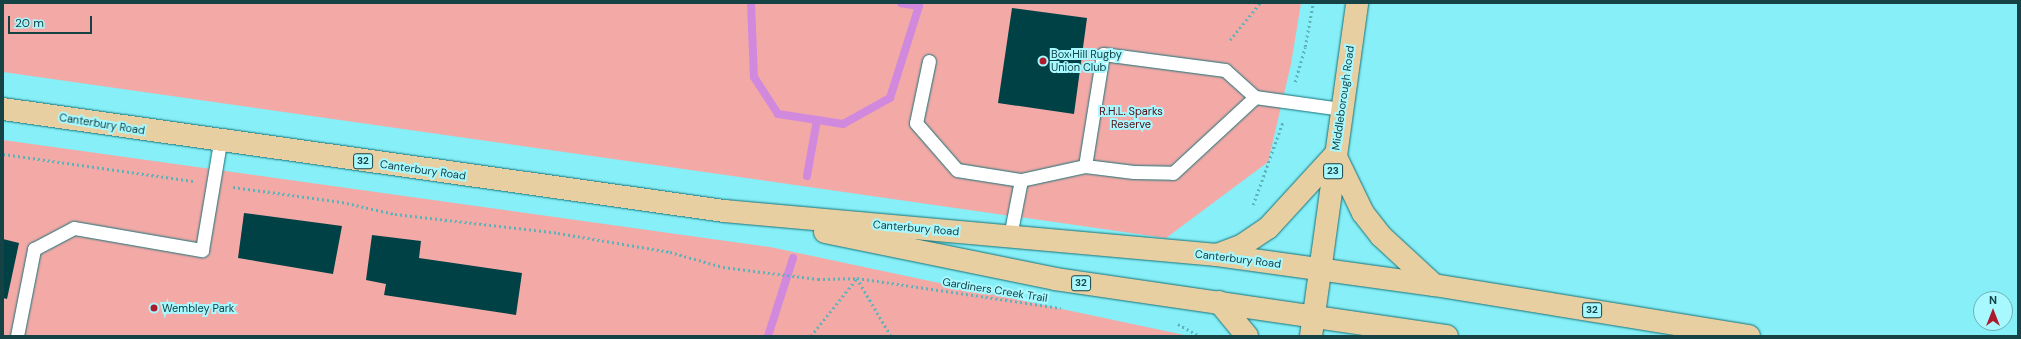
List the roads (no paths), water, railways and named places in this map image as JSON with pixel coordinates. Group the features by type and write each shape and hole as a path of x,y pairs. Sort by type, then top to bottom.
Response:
{"main road":[{"name":"Middleborough Road","path":"1312,326 1357,3"},
{"name":"Canterbury Road","path":"3,110 220,142 724,211 1217,255 1434,285 1749,336"},
{"path":"1217,255 1241,246 1268,228 1335,155 1363,213 1381,236 1434,285"},
{"name":"Canterbury Road","path":"724,211 1055,279 1219,302 1312,326 1434,335"},
{"path":"1219,302 1247,336"}],"lane":[{"path":"1085,166 1103,54 1225,70 1255,97 1342,108"},
{"path":"929,61 916,123 957,170 1021,180 1085,166 1134,172 1173,173 1255,97"},
{"path":"17,336 34,249 74,228 202,250 211,184 220,142"},
{"path":"1010,236 1021,180"}],"waterway":[{"path":"751,3 754,77 778,114 843,124 890,98 919,6 901,3"},
{"path":"807,176 817,120"},
{"path":"768,336 793,258"}],"place":[{"name":"Box Hill Rugby Union Club","path":"1043,61"},
{"name":"Wembley Park","path":"154,308"}],"park label":[{"name":"R.H.L. Sparks Reserve","path":"1131,118"}]}
